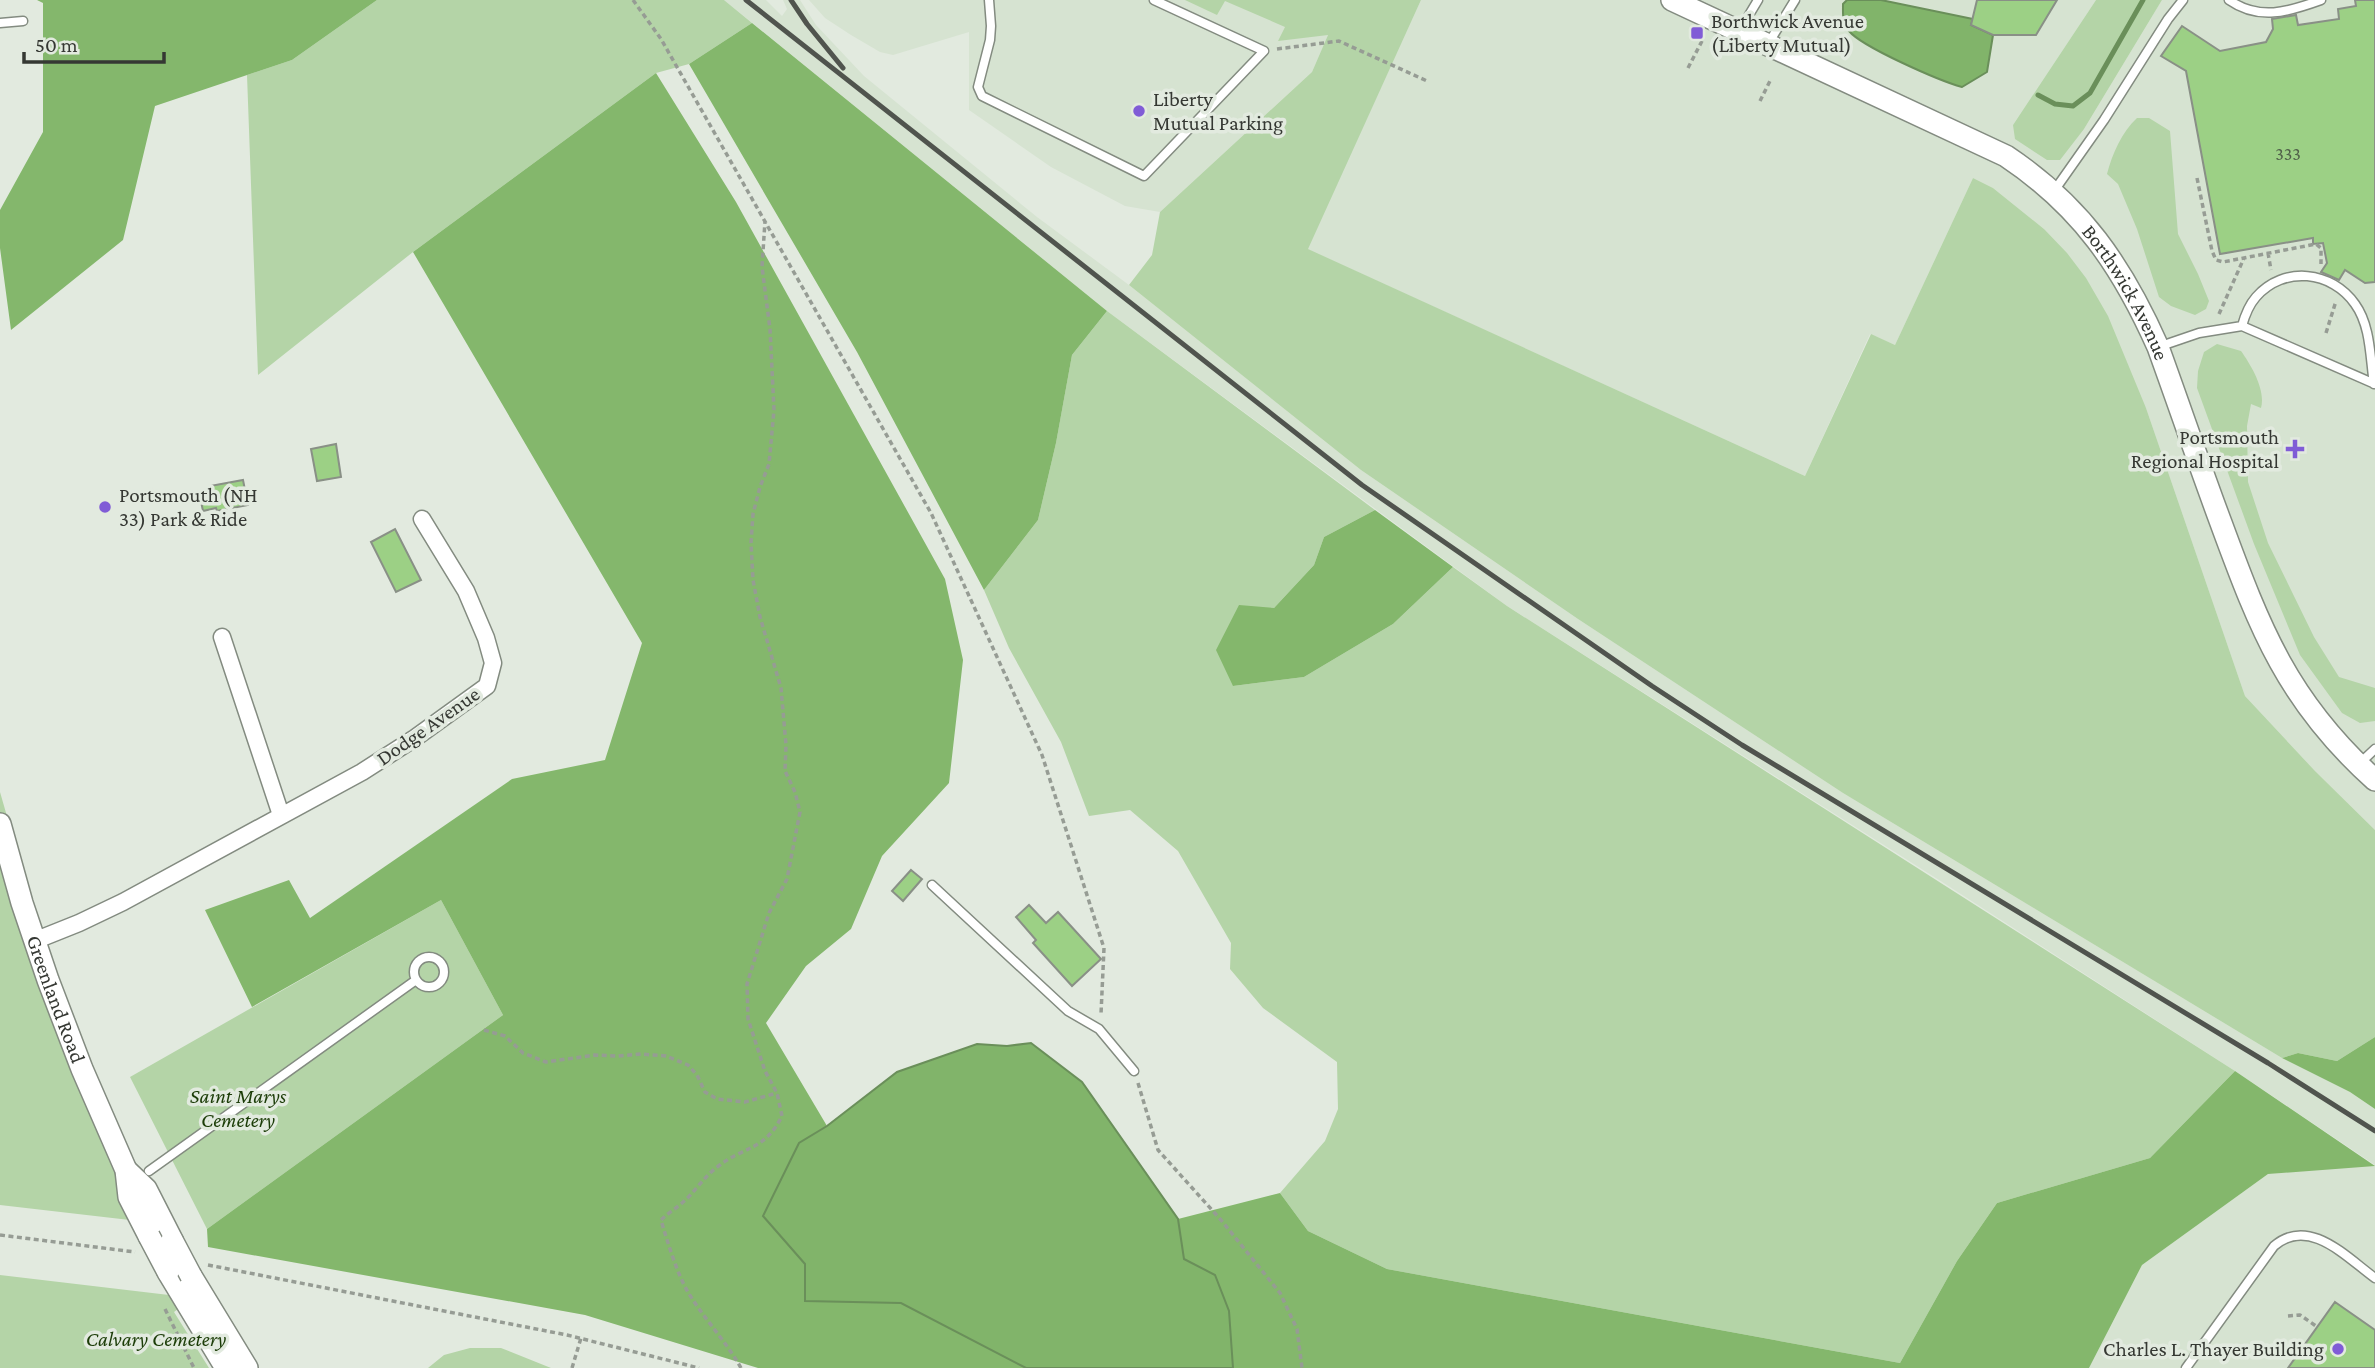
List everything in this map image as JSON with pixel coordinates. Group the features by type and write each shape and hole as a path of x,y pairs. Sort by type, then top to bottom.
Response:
{"street":[{"name":"Borthwick Avenue","path":"1672,0 2006,156 2054,191 2092,232 2139,306 2158,346 2262,630 2299,695 2320,723 2375,780"},
{"name":"Dodge Avenue","path":"34,941 123,902 373,765 487,686 493,663 486,638 466,591 422,519"},
{"path":"222,637 281,815"},
{"name":"Greenland Road","path":"0,824 34,941 82,1069 126,1170 129,1197 144,1245 168,1272 226,1368"},
{"name":"Greenland Road","path":"126,1170 146,1189 172,1240 194,1269 247,1368"}],"lane":[{"path":"989,0 990,40 978,87 982,96 1144,176 1264,51 1154,0"},
{"path":"1739,31 1758,0"},
{"path":"1768,44 1796,0"},
{"path":"2054,191 2183,0"},
{"path":"2229,0 2249,11 2262,14 2321,0"},
{"path":"0,23 23,22"},
{"path":"2242,326 2255,298 2266,288 2306,274 2327,281 2348,296 2362,316 2374,384"},
{"path":"2158,346 2199,333 2242,326 2374,384"},
{"path":"2358,765 2375,749"},
{"path":"932,885 1068,1011 1099,1029 1134,1072"},
{"path":"149,1171 416,980"},
{"path":"2186,1368 2274,1246 2288,1236 2305,1234 2320,1238 2375,1278"}],"path":[{"path":"633,0 661,39 930,513 1042,755 1104,948 1099,1029"},
{"path":"1264,51 1339,41 1427,81"},
{"path":"1688,68 1702,41"},
{"path":"1760,101 1771,79"},
{"path":"2197,178 2213,256 2223,262 2315,244 2320,248 2321,264"},
{"path":"741,1368 729,1347 686,1289 661,1220 683,1203 704,1179 734,1154 762,1144 782,1116 748,1019 747,984 769,913 787,879 800,812 795,792 785,771 786,745 781,688 760,617 753,580 753,514 769,464 774,410 770,329 762,267 765,221"},
{"path":"2268,253 2271,270"},
{"path":"2219,314 2244,258"},
{"path":"2326,332 2336,300"},
{"path":"484,1030 505,1036 523,1053 546,1062 595,1055 666,1056 688,1065 697,1075 705,1092 717,1099 745,1102 776,1093"},
{"path":"1134,1072 1158,1150 1221,1220 1280,1293 1297,1329 1302,1368"},
{"path":"0,1235 144,1245"},
{"path":"194,1269 581,1338 699,1368"},
{"path":"2288,1316 2300,1315 2316,1326"},
{"path":"572,1368 581,1338"}],"shaded area":[{"path":"37,0 377,0 292,60 155,106 123,240 11,330 0,248 0,210 43,132 43,3"},
{"path":"724,0 766,0 782,16 787,9 783,0 800,0 816,25 864,76 1037,217 1129,285 1361,470 1578,619 1843,793 2282,1058 2350,1092 2375,1109 2375,1165 1939,880 1507,606 1107,311"},
{"name":"Liberty Mutual Parking","path":"809,0 1317,0 1338,12 1312,72 1160,212 1125,206 1051,167 969,110 969,32 893,55 880,52 825,18"},
{"path":"1421,0 2096,0 2013,125 2084,129 2162,0 2375,0 2375,830 2245,696 2146,408 2044,229 1993,188 1973,178 1895,345 1870,334 1805,476 1307,249"},
{"path":"1847,0 1881,0 1973,19 1971,25 1993,35 1987,72 1962,87 1920,71 1869,46 1847,28 1843,18 1843,4"},
{"path":"752,23 1107,311 1072,355 1038,520 984,590 857,352 689,64"},
{"path":"656,73 736,202 945,579 963,660 949,783 882,856 851,929 806,966 766,1023 827,1126 799,1143 763,1216 805,1264 805,1301 901,1303 1026,1368 758,1368 585,1315 208,1247 207,1229 503,1015 441,900 252,1007 205,910 289,880 310,918 512,779 605,760 642,643 413,252"},
{"path":"1375,510 1453,567 1393,624 1304,677 1233,686 1216,650 1239,605 1274,608 1314,565 1324,537"},
{"path":"2375,1037 2375,1109 2350,1092 2282,1058 2298,1053 2337,1061"},
{"path":"1031,1043 1082,1082 1178,1219 1184,1259 1215,1275 1229,1311 1233,1368 1026,1368 901,1303 805,1301 805,1264 763,1216 799,1143 827,1126 897,1072 977,1044 1007,1046"},
{"path":"2235,1071 2375,1166 2268,1174 2142,1265 2089,1368 1233,1368 1229,1311 1215,1275 1184,1259 1178,1219 1280,1193 1308,1231 1387,1269 1900,1363 1957,1261 1997,1203 2150,1158"},
{"path":"2375,1165 2375,1368 2089,1368 2142,1265 2268,1174"}],"green space":[{"path":"377,0 724,0 752,23 689,64 656,73 413,252 258,375 247,75 292,60"},
{"path":"1185,0 1421,0 1308,249 1805,476 1871,334 1895,345 1973,178 1993,188 2044,229 2086,278 2108,316 2146,408 2245,696 2375,830 2375,1037 2337,1061 2298,1053 2282,1058 1843,793 1578,619 1361,470 1129,285 1152,255 1160,212 1312,72 1328,35 1278,41 1285,27 1225,1 1217,15"},
{"path":"2096,0 2162,0 2084,129 2060,160 2047,160 2015,139 2013,125"},
{"path":"2137,118 2149,118 2170,131 2178,234 2209,301 2206,309 2195,315 2171,306 2159,297 2137,229 2118,184 2107,174 2118,144"},
{"path":"1107,311 1375,510 1324,537 1314,565 1274,608 1233,686 1304,677 1393,624 1453,567 1507,606 2235,1071 2150,1158 1997,1203 1957,1261 1900,1363 1387,1269 1308,1231 1280,1193 1325,1141 1338,1109 1337,1062 1263,1008 1230,969 1231,943 1178,851 1130,810 1089,816 1061,742 1009,648 984,590 1038,520 1072,355"},
{"path":"2217,344 2241,351 2260,386 2261,408 2251,404 2247,426 2248,482 2268,543 2314,637 2339,677 2375,688 2375,721 2360,723 2342,713 2300,655 2254,544 2197,388 2198,371 2204,352"},
{"path":"0,792 61,1004 147,1222 0,1205"},
{"name":"Saint Marys Cemetery","path":"441,900 503,1015 207,1229 130,1077"},
{"name":"Calvary Cemetery","path":"0,1275 169,1295 178,1309 174,1312 209,1368 0,1368"},
{"path":"470,1348 501,1348 551,1368 428,1368 444,1355"}],"building":[{"path":"1977,0 2057,0 2036,35 1993,35 1971,25"},
{"path":"2355,0 2375,0 2375,282 2365,283 2345,270 2339,280 2321,272 2327,263 2323,243 2313,244 2313,238 2220,254 2186,71 2161,56 2182,26 2220,51 2266,42 2273,29 2272,19 2296,15 2298,25 2339,19 2338,9 2356,6"},
{"path":"336,444 341,477 317,481 311,449"},
{"path":"243,480 248,505 203,511 199,492 210,489 210,486"},
{"path":"395,529 421,580 396,592 371,542"},
{"path":"911,870 922,879 903,901 892,891"},
{"path":"1029,905 1046,923 1058,912 1101,959 1072,986 1033,943 1036,940 1016,917"},
{"name":"Charles L. Thayer Building","path":"2335,1302 2375,1330 2375,1368 2288,1368"}],"waterway":[{"path":"2038,95 2055,104 2073,106 2090,93 2143,0"}],"railway":[{"path":"746,0 1362,485 1652,686 1742,745 2268,1063 2375,1131"},
{"path":"791,0 843,68"}],"place":[{"name":"Borthwick Avenue (Liberty Mutual)","path":"1697,33"},
{"name":"Liberty Mutual Parking","path":"1139,111"},
{"name":"Portsmouth Regional Hospital","path":"2295,449"},
{"name":"Portsmouth (NH 33) Park & Ride","path":"105,507"},
{"name":"Charles L. Thayer Building","path":"2338,1349"}]}
